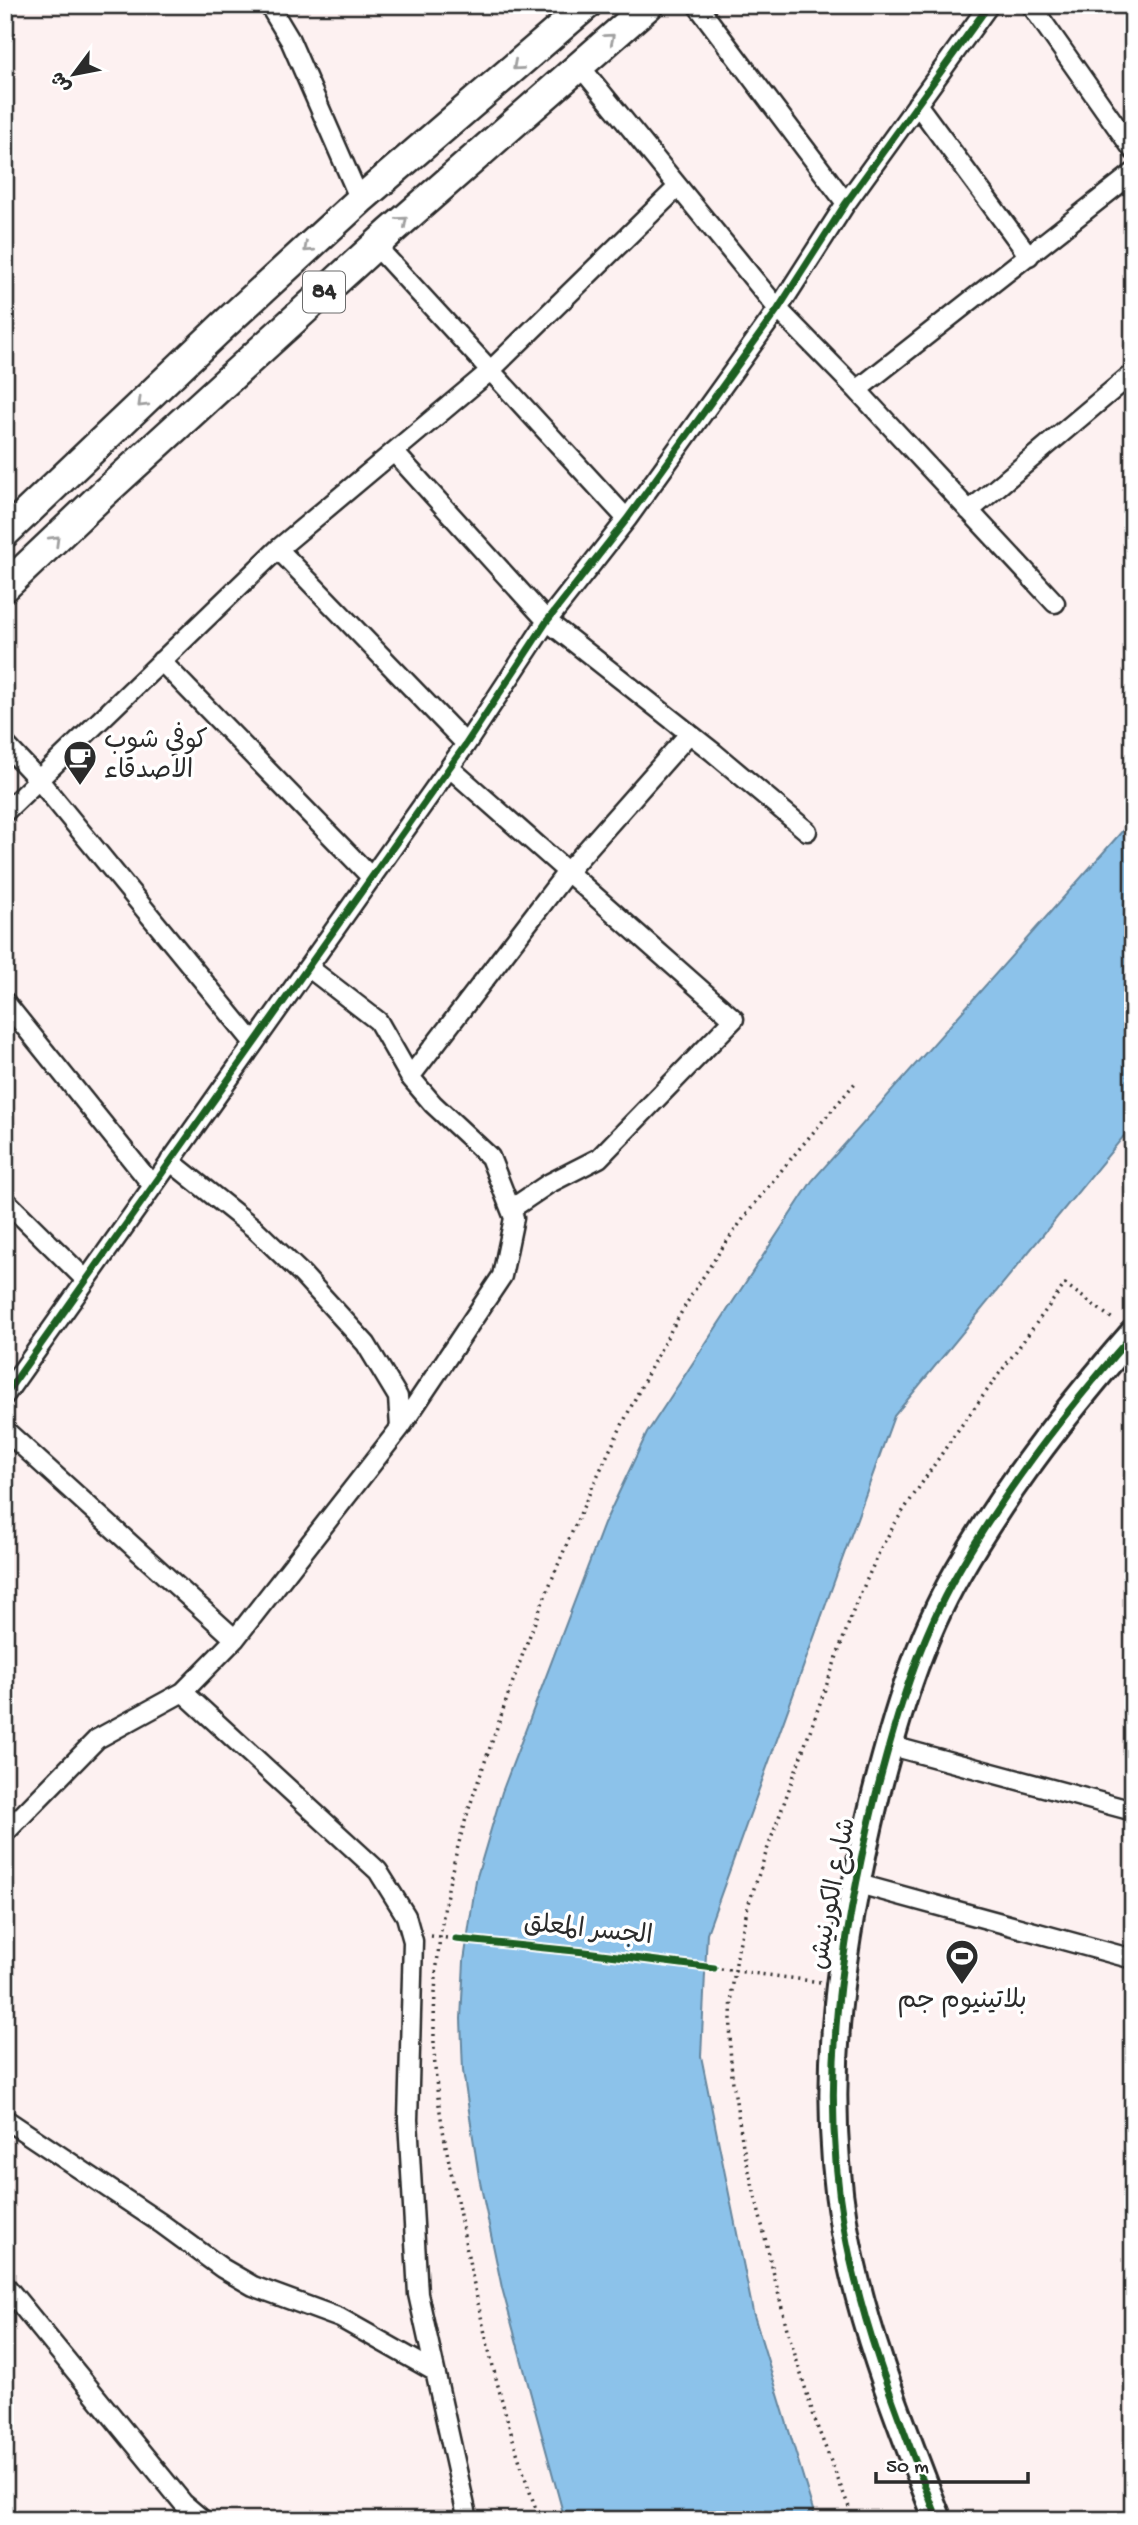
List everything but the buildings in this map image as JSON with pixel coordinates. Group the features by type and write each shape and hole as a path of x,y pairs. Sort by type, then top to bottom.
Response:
{"main road":[{"name":"84","path":"5,533 360,200 587,5"},
{"name":"84","path":"5,587 375,246 649,5"},
{"path":"232,318 233,332 242,344 261,350"},
{"path":"209,339 222,341 231,347 237,363 236,372"}],"street":[{"path":"269,5 290,40 360,200"},
{"path":"697,5 846,203"},
{"path":"5,1395 450,768 547,621 626,519 778,309 846,203 989,5"},
{"path":"1031,5 1133,150"},
{"path":"579,65 778,309 1055,603"},
{"path":"917,104 1030,256"},
{"path":"857,390 1133,173"},
{"path":"5,812 278,549 490,371 678,187"},
{"path":"375,246 626,519"},
{"path":"969,511 1133,373"},
{"path":"394,452 547,621 807,831"},
{"path":"278,549 466,744"},
{"path":"161,661 372,878"},
{"path":"410,1077 567,872 689,734"},
{"path":"5,744 38,779 254,1043"},
{"path":"450,768 734,1019 599,1158 548,1184 510,1209"},
{"path":"5,1833 97,1740 183,1692 235,1639 400,1427 502,1276 514,1218 490,1157 433,1104 410,1077 378,1021 308,967"},
{"path":"5,1002 153,1186"},
{"path":"170,1161 255,1229 302,1274 366,1344 398,1397 400,1427"},
{"path":"5,1200 86,1280"},
{"name":"شارع الكورنيش","path":"938,2520 872,2343 856,2286 836,2169 833,2046 839,1985 855,1883 888,1745 920,1650 957,1573 1028,1464 1086,1388 1133,1334"},
{"path":"5,1430 235,1639"},
{"path":"183,1692 378,1871 406,1916 412,1933 408,2120 418,2294 468,2520"},
{"path":"888,1745 1133,1811"},
{"path":"855,1883 1133,1959"},
{"path":"5,2119 162,2224 222,2268 253,2286 340,2318 434,2371"},
{"path":"5,2285 183,2503 203,2520"}],"path":[{"path":"540,2520 520,2463 491,2359 442,2125 434,2033 441,1937 450,1877 471,1801 523,1651 598,1473 664,1341 706,1271 754,1205 855,1083"},
{"path":"412,1933 469,1940"},
{"path":"701,1967 839,1985"}],"water":[{"path":"1133,819 1133,1125 894,1416 707,1933 701,2056 753,2312 816,2520 565,2520 502,2288 479,2177 463,2071 461,2019 464,1961 476,1880 502,1792 604,1524 647,1433 812,1181"}],"cycle path":[{"path":"5,1395 466,744 547,621 627,519 778,309 846,203 989,5"},
{"path":"938,2520 872,2339 844,2227 834,2117 834,2063 844,1955 876,1794 900,1708 931,1625 958,1572 1018,1478 1085,1390 1133,1334"},
{"name":"الجسر المعلق","path":"456,1939 714,1968"}],"place":[{"name":"كوفي شوب الاصدقاء","path":"80,787"},
{"name":"بلاتينيوم جم","path":"962,1986"}]}
